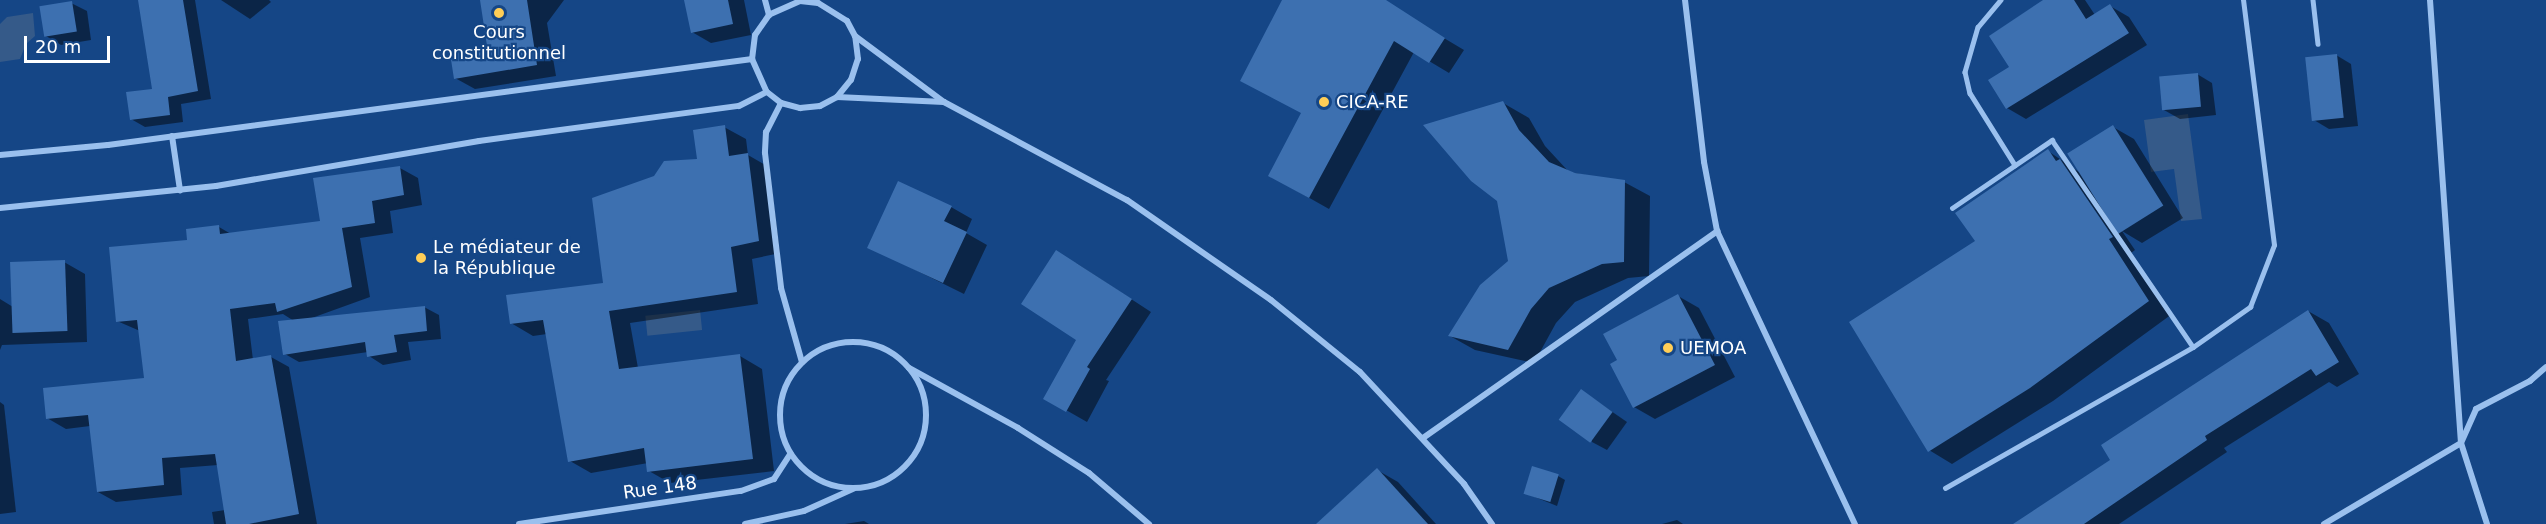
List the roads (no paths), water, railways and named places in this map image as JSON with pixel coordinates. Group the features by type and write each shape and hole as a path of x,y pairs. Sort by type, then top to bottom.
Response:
{"street":[{"path":"765,0 769,15"},
{"path":"1685,0 1704,162 1717,231 1855,524"},
{"path":"2430,0 2461,443 2487,524"},
{"path":"800,1 818,3 847,21 855,36 858,59 855,69 837,97 820,106 800,108 781,103 766,92 752,59 755,35 769,15 800,1"},
{"path":"855,36 944,102 1127,200 1271,300 1360,372 1424,438 1492,524"},
{"path":"0,155 172,136 752,59"},
{"path":"0,208 180,190 478,141 739,106 766,92"},
{"path":"837,97 944,102"},
{"path":"781,103 766,132 765,153 781,288 802,362"},
{"path":"172,136 180,190"},
{"path":"1424,438 1717,231"},
{"path":"853,488 828,484 807,472 790,454 782,436 782,396 802,362 837,343 857,342 876,345 909,368 1018,428 1079,467 1149,524"},
{"path":"2324,524 2461,443 2476,409 2530,381 2546,367"},
{"path":"746,524 804,511 853,488 892,477 919,446 925,405 909,368"},
{"name":"Rue 148","path":"519,524 741,491 774,479 790,454"}],"lane":[{"path":"2001,0 1978,27 1965,72 1970,93 2014,165"},
{"path":"1945,488 2193,347 2250,307 2274,245 2243,0"},
{"path":"2313,0 2318,44"},
{"path":"1952,208 2052,140 2193,347"}],"water":[{"path":"33,13 35,36 26,44 20,59 0,62 0,24 7,17"},
{"path":"2188,114 2202,219 2181,221 2174,169 2151,172 2144,120"},
{"path":"700,310 702,330 647,336 645,316"}],"place":[{"name":"Cours constitutionnel","path":"499,13"},
{"name":"CICA-RE","path":"1324,102"},
{"name":"Le médiateur de la République","path":"421,258"},
{"name":"UEMOA","path":"1668,348"}]}
